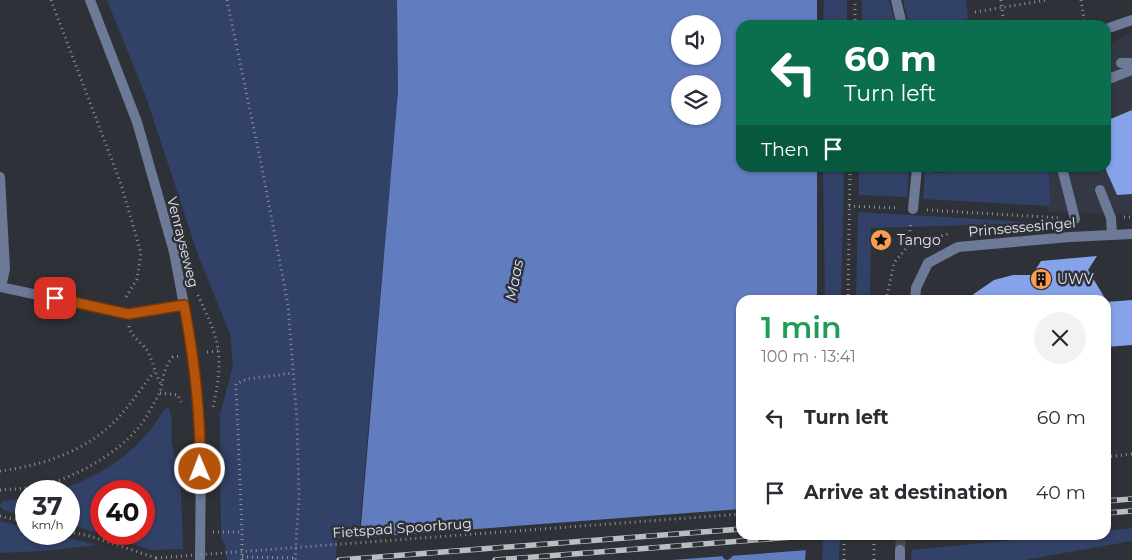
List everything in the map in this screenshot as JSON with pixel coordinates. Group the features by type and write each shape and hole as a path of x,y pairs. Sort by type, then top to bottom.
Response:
{"street":[{"name":"Venrayseweg","path":"90,0 137,122 174,252 193,354 201,451 200,560"},
{"path":"896,0 901,20"},
{"path":"1111,27 1132,20"},
{"path":"1121,63 1132,63"},
{"path":"1111,78 1132,70"},
{"path":"913,209 917,172"},
{"path":"1063,172 1075,219"},
{"path":"0,177 5,269 1,287 128,314 184,305"},
{"path":"1100,190 1111,218 1112,234"},
{"name":"Prinsessesingel","path":"915,295 916,288 928,263 958,247 1132,234"}],"path":[{"path":"50,0 122,184 141,253 137,279 126,297 130,332 147,351 160,384"},
{"path":"227,0 288,305 297,421 298,497 295,559 242,559 236,384 247,379 293,373"},
{"path":"855,0 855,20"},
{"path":"1001,0 1003,20"},
{"path":"975,12 1047,0"},
{"path":"1081,0 1084,20"},
{"path":"848,295 850,172"},
{"path":"849,206 1075,219"},
{"path":"887,295 894,263 908,246 913,209"},
{"path":"0,490 38,486 72,475 110,454 138,428 160,393 160,384 167,363 173,357 193,354"},
{"path":"0,470 39,463 68,453 90,441 110,426 154,372"},
{"path":"1111,456 1132,454"},
{"name":"Fietspad Spoorbrug","path":"80,534 156,558 736,514"},
{"path":"0,516 15,519"},
{"path":"200,532 242,532"},
{"path":"844,540 844,560"},
{"path":"874,540 874,560"}],"shaded area":[{"path":"107,0 397,0 398,91 359,535 337,539 336,560 227,560 225,545 221,538 220,415 233,365 230,334 198,255 146,97"},
{"path":"824,0 847,0 847,20 823,20"},
{"path":"862,0 889,0 895,20 862,20"},
{"path":"903,0 966,0 968,19 908,20"},
{"path":"1132,32 1132,214 1048,212 1046,172 1111,172 1111,44"},
{"path":"823,172 844,172 841,295 825,295"},
{"path":"859,172 909,172 907,197 859,195"},
{"path":"925,172 1049,172 1050,206 923,199"},
{"path":"858,212 1047,223 871,228 870,295 856,295"},
{"path":"168,406 171,415 172,444 179,474 183,549 151,550 135,545 155,545 155,480 90,480 90,531 80,527 80,482 117,462 147,434"},
{"path":"15,499 15,513 5,511 0,506 2,501"},
{"path":"0,521 15,525 15,545 80,545 80,541 90,543 90,545 97,545 44,551 0,553"},
{"path":"1132,528 1132,541 1024,560 911,560 912,550 1012,540 1111,540 1111,530"},
{"path":"823,540 840,540 839,560 822,560"}],"water":[{"name":"Maas","path":"397,0 817,0 817,20 736,20 736,172 817,172 817,295 736,295 736,540 807,540 805,560 728,560 562,560 561,527 392,543 382,538 358,560 398,91","holes":["724,514 732,514 733,552 732,557 728,560 724,559 721,554"]}],"pier":[{"path":"736,509 736,540 809,540 808,550 730,556 731,518 729,514 725,518 723,551 725,556 672,560 559,560 560,531 556,528 552,560 389,560 389,543 383,541 381,543 381,560 355,560 357,538"}],"building":[{"path":"1132,110 1132,194 1117,195 1107,172 1111,172 1111,119"},
{"name":"UWV","path":"1097,256 1088,270 1103,295 972,295 994,280 1013,275 1032,275 1041,261"},
{"name":"UWV","path":"1132,300 1132,345 1111,347 1111,302"}],"tunnel":[{"path":"900,550 901,540"}],"railway":[{"path":"1111,501 1132,499"},
{"path":"1111,513 1132,511"},
{"path":"339,560 736,529"},
{"path":"495,560 754,540"}],"place":[{"name":"Tango","path":"881,240"},
{"name":"UWV","path":"1041,279"}],"route":[{"path":"55,298 128,314 184,305 193,354 201,451 200,469"}]}
